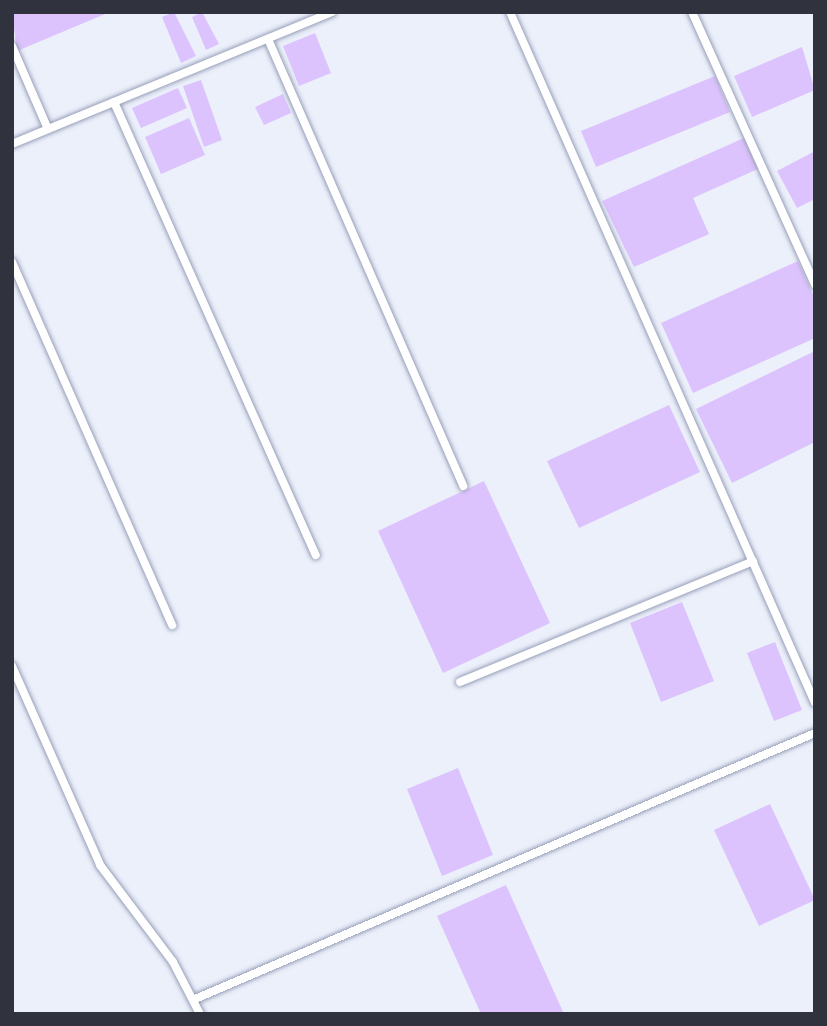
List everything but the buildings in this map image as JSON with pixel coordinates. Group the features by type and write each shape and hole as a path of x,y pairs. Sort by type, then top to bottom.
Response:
{"lane":[{"path":"12,144 332,12"},
{"path":"510,12 815,703"},
{"path":"692,12 815,285"},
{"path":"268,38 463,486"},
{"path":"12,46 48,129"},
{"path":"114,102 316,555"},
{"path":"12,262 172,625"},
{"path":"460,682 753,561"},
{"path":"12,666 100,865 195,999 200,1014"},
{"path":"195,999 815,733"}]}
